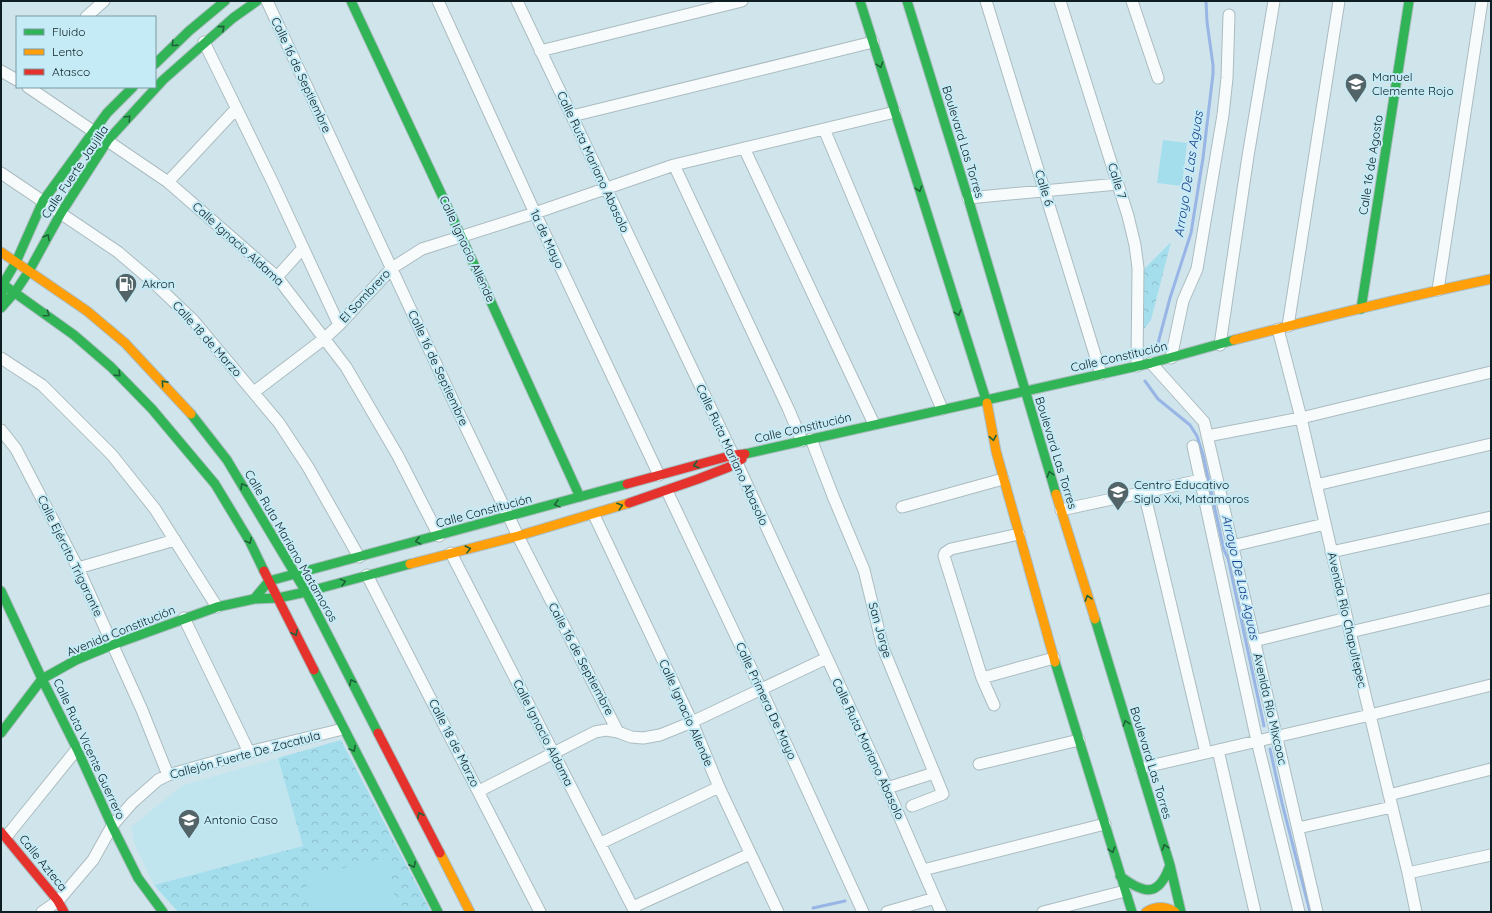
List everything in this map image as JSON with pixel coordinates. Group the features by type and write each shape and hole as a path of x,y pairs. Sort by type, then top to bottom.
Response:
{"main road":[{"path":"156,63 209,13 225,1"},
{"name":"Calle Fuerte Jaujilla","path":"156,88 204,42 233,18 257,1"},
{"name":"Calle Ignacio Allende","path":"351,1 461,236 580,498"},
{"path":"860,1 986,400 1003,479 1054,658 1132,912"},
{"name":"Boulevard Las Torres","path":"907,1 968,198 1025,392 1141,768 1170,865 1181,912"},
{"name":"Calle 16 de Agosto","path":"1361,309 1409,1"},
{"name":"Calle Fuerte Jaujilla","path":"1,309 2,283 16,262 43,201 107,113 131,88"},
{"name":"Calle Fuerte Jaujilla","path":"1,309 29,271 61,213 108,140 156,88"},
{"name":"Calle Ruta Mariano Matamoros","path":"1,252 86,311 124,343 183,404 227,460 306,592 470,912"},
{"name":"Calle Constitución","path":"278,598 306,592 594,515 667,491 751,452 942,408 1025,392 1151,363 1283,327 1491,279"},
{"path":"2,283 53,318 111,367 152,409 215,484 237,518 343,729 438,912"},
{"name":"Calle Constitución","path":"269,581 580,498 659,475 735,459"},
{"path":"254,599 269,581"},
{"name":"Calle Ruta Vicente Guerrero","path":"2,598 77,749 112,826 138,878 163,912"},
{"name":"Avenida Constitución","path":"1,733 42,679 76,660 112,645 217,607 254,599 278,598"},
{"name":"Calle Azteca","path":"4,834 58,901 64,912"},
{"path":"1120,876 1137,888 1149,890 1160,886 1164,882 1170,865"},
{"path":"1146,912 1153,908 1162,907 1169,908 1175,912"}],"street":[{"path":"87,16 104,1"},
{"name":"Calle 16 de Septiembre","path":"267,1 508,517 618,732"},
{"name":"1a de Mayo","path":"438,1 535,213 659,475"},
{"name":"Calle Ruta Mariano Abasolo","path":"517,1 735,459 887,788 941,912"},
{"path":"540,51 742,1"},
{"name":"Calle 6","path":"986,1 1101,374"},
{"name":"Calle 7","path":"1060,1 1132,232 1138,268 1136,366"},
{"path":"1132,1 1158,78"},
{"path":"1220,345 1248,156 1274,1"},
{"path":"1283,327 1339,1"},
{"path":"1438,290 1482,1"},
{"path":"1171,358 1183,302 1197,269 1223,115 1227,78 1229,14"},
{"path":"204,42 304,248 339,325"},
{"path":"572,116 873,42"},
{"path":"1,70 16,78"},
{"name":"Calle Ignacio Aldama","path":"30,88 94,130 168,182 277,277 346,366 390,442 439,536"},
{"path":"168,182 236,109"},
{"name":"El Sombrero","path":"254,392 325,338 392,268 422,249 535,213 605,187 674,165 895,112"},
{"path":"824,129 942,408"},
{"path":"744,148 874,424"},
{"name":"San Jorge","path":"674,165 788,408 807,440 833,496 864,570 883,648 943,794 912,806"},
{"name":"Calle 18 de Marzo","path":"1,173 118,252 152,281 193,320 279,423 308,467 359,557"},
{"path":"968,198 1118,184"},
{"path":"277,277 304,248"},
{"name":"Avenida Río Chapultepec","path":"1283,327 1301,418 1331,552 1416,912"},
{"path":"1,358 42,385 112,455 155,509 217,607"},
{"name":"Avenida Río Mixcoac","path":"1151,363 1204,422 1317,912"},
{"path":"1207,436 1301,418 1491,372"},
{"name":"Calle Ejército Trigarante","path":"1,430 16,449 78,568 142,710 168,775"},
{"path":"1316,485 1491,444"},
{"name":"Avenida Río Mixcoac","path":"1193,446 1257,741 1299,912"},
{"path":"902,507 1003,479"},
{"path":"1061,510 1201,480"},
{"name":"Calle Primera De Mayo","path":"667,491 761,689 863,912"},
{"path":"1144,492 1206,753"},
{"name":"Calle Ignacio Allende","path":"594,515 692,722 719,787 778,912"},
{"path":"1331,552 1491,517"},
{"path":"1232,546 1325,524"},
{"path":"994,705 982,678 944,556 945,553 951,549 1019,534"},
{"path":"78,568 175,540"},
{"name":"Calle Ignacio Aldama","path":"451,553 634,909"},
{"name":"Calle 18 de Marzo","path":"367,575 540,912"},
{"path":"1350,632 1491,599"},
{"path":"184,618 249,752"},
{"path":"1254,641 1347,618"},
{"path":"479,791 595,732 606,730 618,732 631,737 642,738 660,735 692,722 826,658"},
{"path":"982,678 1054,658"},
{"path":"1141,768 1370,715 1491,685"},
{"name":"Callejón Fuerte De Zacatula","path":"42,912 58,901 93,860 112,826 132,803 158,780 168,775 249,752 343,729"},
{"path":"979,764 1079,740"},
{"path":"4,834 77,749"},
{"path":"1218,750 1256,912"},
{"path":"1389,795 1491,769"},
{"path":"887,788 934,773"},
{"path":"601,843 719,787"},
{"path":"1298,828 1392,807"},
{"path":"923,870 1104,824"},
{"path":"634,909 750,854"},
{"path":"1408,873 1491,855"},
{"path":"1043,912 1125,891"},
{"path":"887,912 935,898"}],"shaded area":[{"path":"278,758 303,846 154,885 134,842 131,827 183,785"}],"green space":[{"path":"1163,140 1187,143 1182,186 1157,183"},
{"path":"1171,242 1151,320 1141,333 1144,269"},
{"path":"341,740 431,912 178,912 154,885 303,846 278,758"},
{"path":"386,858 398,912 313,912 305,877"}],"waterway":[{"name":"Arroyo De Las Aguas","path":"1157,347 1170,298 1191,233 1203,158 1213,74 1206,1"},
{"name":"Arroyo De Las Aguas","path":"1145,381 1158,399 1190,425 1197,436 1203,455 1224,550 1228,558 1264,726"},
{"name":"Arroyo De Las Aguas","path":"1270,749 1282,803 1310,912"},
{"path":"813,908 845,901"}],"traffic: fast":[{"path":"156,63 189,31 225,1"},
{"path":"156,88 233,18 257,1"},
{"path":"351,1 461,236 580,497"},
{"path":"860,1 987,403"},
{"path":"907,1 968,198 1056,494"},
{"path":"1361,309 1409,1"},
{"path":"2,296 3,284 16,262 43,201 107,113 132,88"},
{"path":"1,308 15,292 29,271 61,213 108,140 156,88"},
{"path":"1,283 74,335 111,367 152,409 215,484 250,542 264,571"},
{"path":"745,454 1151,363 1234,340"},
{"path":"191,414 227,460 306,592 378,733"},
{"path":"254,599 269,581 627,484"},
{"path":"1,733 42,679 76,660 112,645 217,607 254,599 278,598 306,592 410,564"},
{"path":"1,591 138,878 163,912"},
{"path":"1095,619 1170,865 1181,912"},
{"path":"1055,662 1132,912"},
{"path":"314,670 438,912"},
{"path":"1120,876 1137,887 1150,890 1156,888 1161,883 1170,865"}],"traffic: slow":[{"path":"1,252 87,311 125,343 191,414"},
{"path":"1234,340 1362,308 1491,279"},
{"path":"987,403 996,451 1055,662"},
{"path":"1056,494 1095,619"},
{"path":"410,564 518,536 629,503"},
{"path":"440,853 470,912"},
{"path":"1146,912 1160,908 1175,912"}],"traffic: jam":[{"path":"627,484 733,455 745,454"},
{"path":"629,503 729,467 742,459"},
{"path":"264,571 314,670"},
{"path":"378,733 440,853"},
{"path":"1,832 58,901 64,912"}],"place":[{"name":"Manuel Clemente Rojo","path":"1356,104"},
{"name":"Akron","path":"126,304"},
{"name":"Centro Educativo Siglo Xxi, Matamoros","path":"1118,512"},
{"name":"Antonio Caso","path":"189,840"}]}
